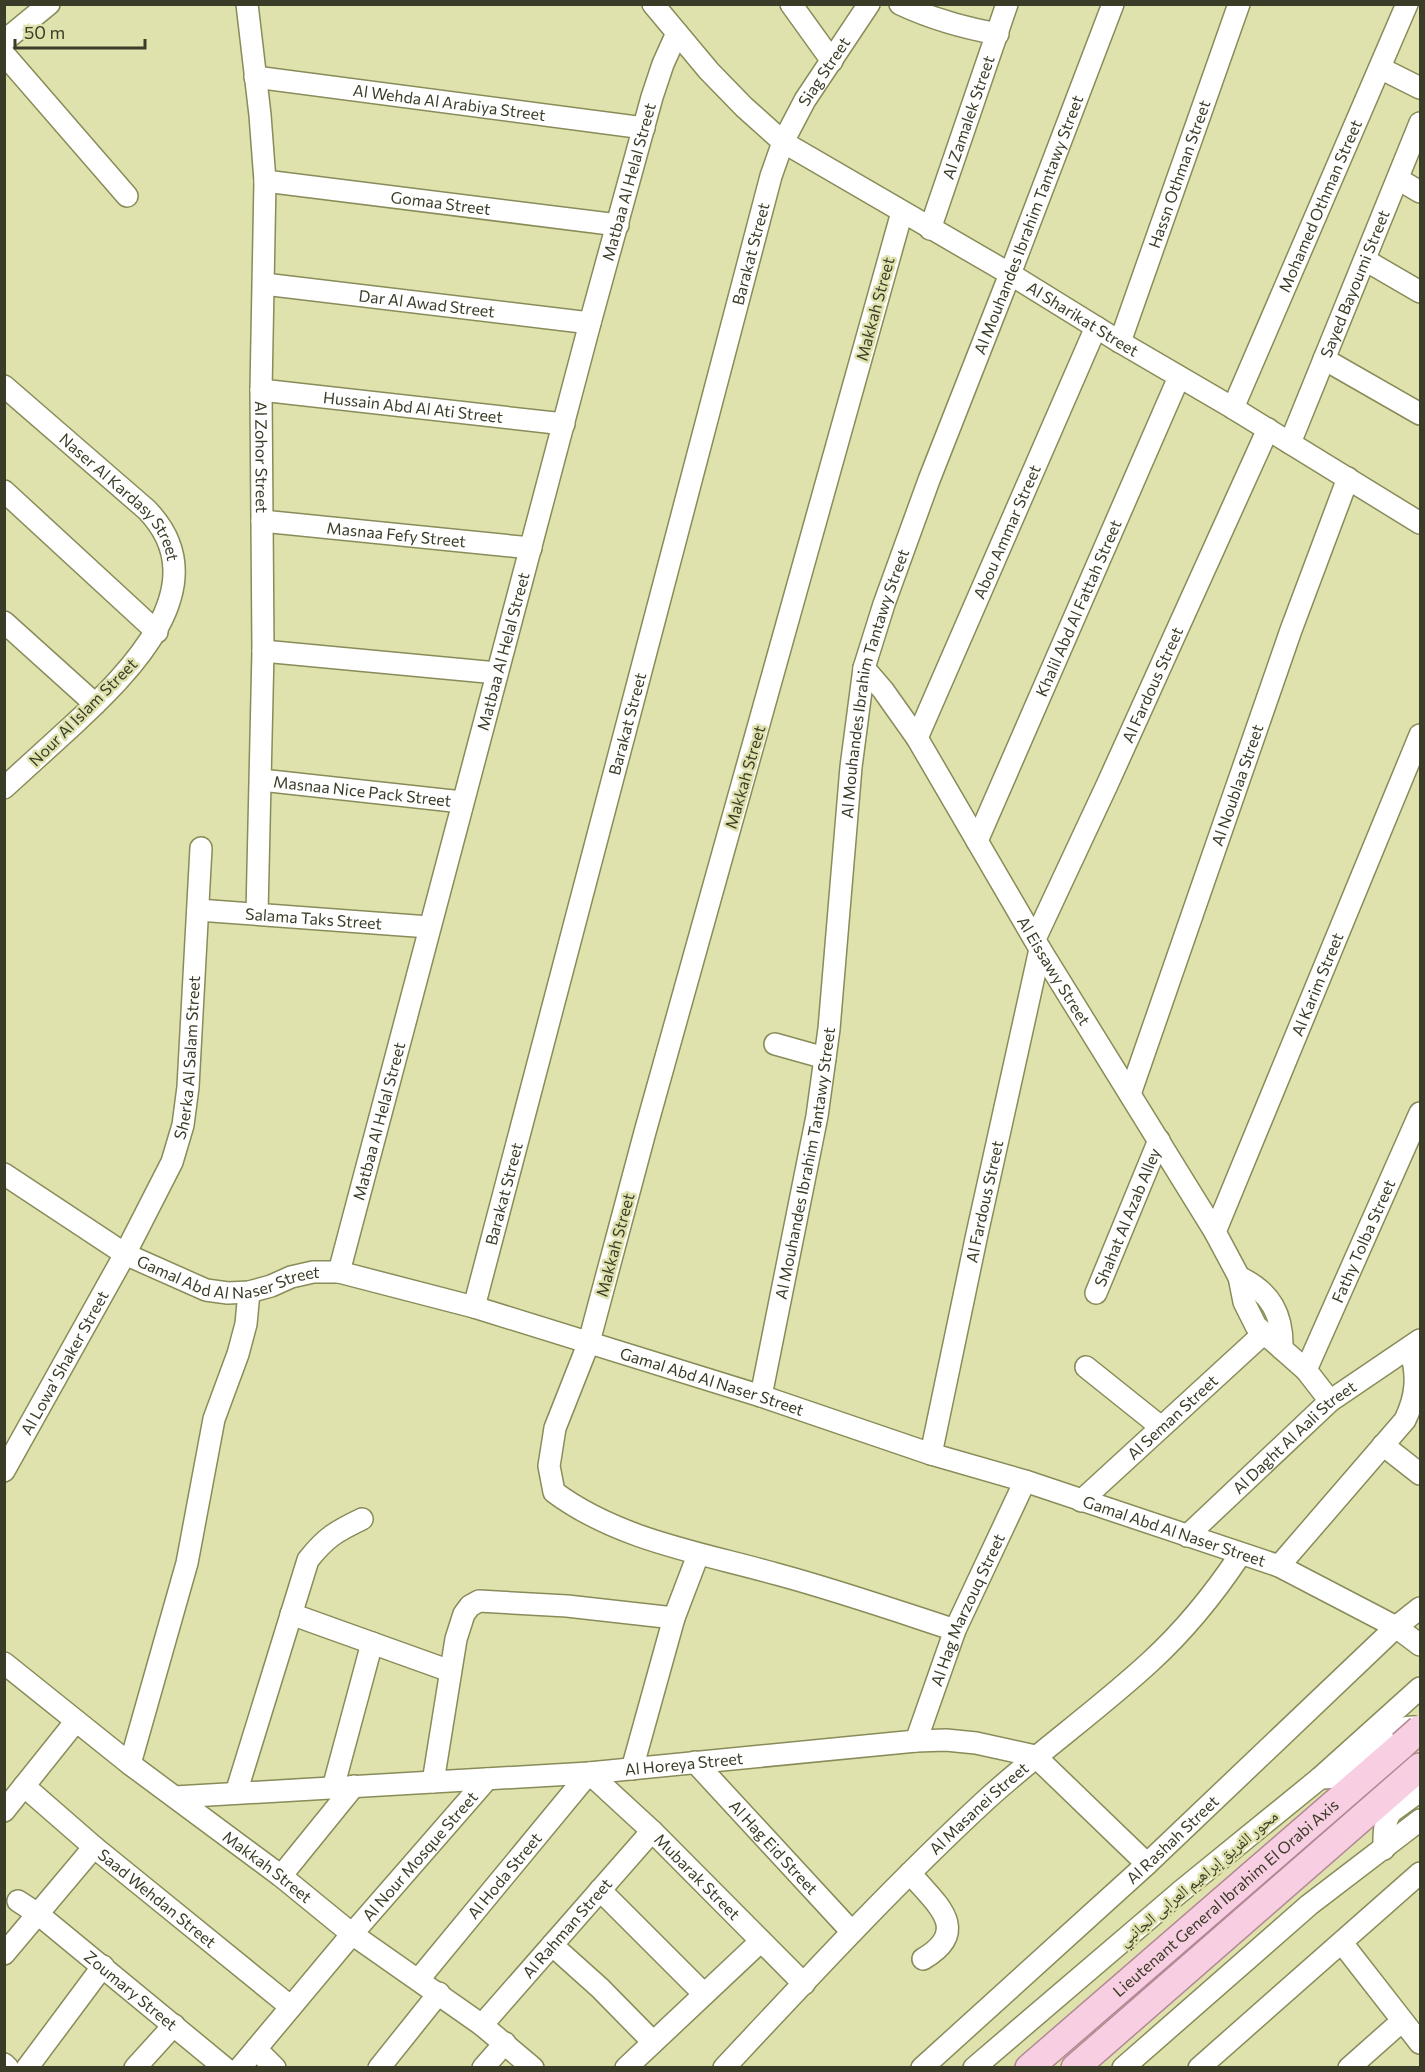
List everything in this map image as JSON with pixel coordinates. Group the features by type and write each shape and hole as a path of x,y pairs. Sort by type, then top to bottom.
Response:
{"main road":[{"name":"Lieutenant General Ibrahim El Orabi Axis","path":"1029,2067 1414,1736"},
{"name":"Lieutenant General Ibrahim El Orabi Axis","path":"1075,2067 1420,1767"}],"street":[{"path":"4,41 50,4"},
{"name":"Al Zohor Street","path":"247,4 265,182 261,390 263,651 257,913"},
{"name":"Al Sharikat Street","path":"653,4 744,106 783,142 1010,274 1420,523"},
{"path":"791,4 832,61"},
{"name":"Siag Street","path":"783,142 805,100 869,4"},
{"path":"900,4 935,19 998,34"},
{"name":"Al Zamalek Street","path":"930,229 1007,4"},
{"name":"Al Mouhandes Ibrahim Tantawy Street","path":"761,1396 817,1116 838,937 851,767 864,668 928,480 1010,274 1113,4"},
{"name":"Hassn Othman Street","path":"1120,342 1239,4"},
{"name":"Mohamed Othman Street","path":"1233,408 1407,4"},
{"name":"Matbaa Al Helal Street","path":"339,1272 590,323 663,64 677,33"},
{"path":"4,54 127,196"},
{"path":"1380,68 1420,88"},
{"name":"Al Wehda Al Arabiya Street","path":"255,77 644,128"},
{"name":"Sayed Bayoumi Street","path":"1290,443 1420,123"},
{"name":"Barakat Street","path":"474,1307 771,176 783,142"},
{"path":"1398,178 1420,192"},
{"name":"Gomaa Street","path":"265,182 618,225"},
{"name":"Makkah Street","path":"902,212 589,1342 555,1428 549,1466 554,1492 574,1508 656,1542 780,1574 955,1630"},
{"path":"1365,260 1420,292"},
{"name":"Dar Al Awad Street","path":"264,284 590,323"},
{"name":"Abou Ammar Street","path":"917,738 1096,327"},
{"path":"1324,359 1420,414"},
{"name":"Khalil Abd Al Fattah Street","path":"977,841 1179,377"},
{"name":"Hussain Abd Al Ati Street","path":"261,390 564,424"},
{"name":"Naser Al Kardasy Street","path":"7,393 162,525 171,548 174,573 171,598 157,632"},
{"name":"Al Fardous Street","path":"931,1454 1037,944 1268,429"},
{"name":"Al Noublaa Street","path":"1130,1094 1291,630 1348,478"},
{"path":"4,491 157,632"},
{"name":"Masnaa Fefy Street","path":"262,521 531,548"},
{"path":"4,622 95,704"},
{"name":"Nour Al Islam Street","path":"4,788 95,704 133,664 157,632"},
{"path":"263,651 497,673"},
{"name":"Al Eissawy Street","path":"864,668 901,713 917,738 1037,944 1215,1232 1239,1277 1249,1315 1263,1334 1305,1370 1330,1401"},
{"name":"Al Karim Street","path":"1215,1232 1420,735"},
{"name":"Masnaa Nice Pack Street","path":"261,780 462,802"},
{"name":"Sherka Al Salam Street","path":"126,1254 172,1162 183,1125 188,1087 201,848"},
{"name":"Salama Taks Street","path":"198,910 429,927"},
{"path":"775,1044 825,1058"},
{"name":"Fathy Tolba Street","path":"1305,1370 1420,1113"},
{"name":"Shahat Al Azab Alley","path":"1096,1293 1159,1140"},
{"name":"Gamal Abd Al Naser Street","path":"4,1174 126,1254 206,1290 228,1293 249,1292 271,1286 291,1276 314,1272 339,1272 474,1307 761,1396 931,1454 1025,1481 1279,1566 1396,1627 1420,1645"},
{"name":"Al Lowa' Shaker Street","path":"4,1471 126,1254"},
{"name":"Al Eissawy Street","path":"1239,1277 1253,1284 1273,1306 1282,1334 1282,1349"},
{"path":"130,1764 187,1563 214,1419 238,1354 246,1324 249,1292"},
{"name":"Al Seman Street","path":"1081,1501 1263,1334"},
{"name":"Al Daght Al Aali Street","path":"1187,1536 1330,1401 1415,1344"},
{"name":"Al Daght Al Aali Street","path":"1279,1566 1405,1420 1412,1405 1416,1386 1415,1344"},
{"path":"1086,1367 1161,1427"},
{"path":"1383,1445 1420,1474"},
{"name":"Al Hag Marzouq Street","path":"916,1741 955,1630 1025,1481"},
{"path":"236,1793 308,1560 335,1532 362,1518"},
{"path":"632,1768 674,1618 698,1554"},
{"name":"Al Masanei Street","path":"730,2065 852,1932 988,1798 1035,1756 1116,1692 1152,1660 1216,1591 1240,1554"},
{"path":"433,1782 450,1671 464,1614 470,1606 479,1601 567,1606 674,1618"},
{"name":"Al Rashah Street","path":"922,2067 1147,1864 1396,1627 1420,1608"},
{"path":"291,1614 450,1671"},
{"path":"333,1788 372,1643"},
{"name":"Makkah Street","path":"4,1664 130,1764 281,1876 352,1934 482,2025 533,2067"},
{"name":"محور الفريق إبراهيم العرابى الجانبي","path":"974,2067 1180,1892 1320,1778 1420,1688"},
{"path":"4,1811 76,1721"},
{"path":"1320,1778 1337,1777 1349,1772 1399,1728 1414,1727 1414,1736"},
{"name":"Al Horeya Street","path":"175,1797 589,1773 916,1741 946,1740 976,1743 1035,1756"},
{"path":"1035,1756 1147,1864"},
{"name":"Al Hag Eid Street","path":"695,1762 852,1932"},
{"name":"Mubarak Street","path":"589,1773 652,1831 804,1984"},
{"name":"Al Hoda Street","path":"419,1979 589,1773"},
{"name":"Al Nour Mosque Street","path":"240,2067 487,1779"},
{"name":"Saad Wehdan Street","path":"24,1786 94,1847 291,2007"},
{"path":"281,1876 354,1786"},
{"path":"1384,1849 1384,1828 1391,1812 1420,1791"},
{"path":"1123,2067 1309,1905 1420,1820"},
{"name":"Al Rahman Street","path":"482,2025 652,1831"},
{"path":"4,1954 94,1847"},
{"path":"910,1873 946,1917 948,1929 944,1942 922,1959"},
{"path":"1199,2067 1420,1873"},
{"path":"600,1890 705,1994"},
{"name":"Zoumary Street","path":"18,1901 38,1914 103,1966 225,2067"},
{"path":"626,2067 761,1941"},
{"path":"1342,1942 1420,2043"},
{"path":"552,1945 600,1988 653,2042"},
{"path":"27,2067 103,1966"},
{"path":"379,2067 439,1994"},
{"path":"1349,2067 1402,2021"},
{"path":"135,2067 174,2025"},
{"path":"483,2067 505,2043"},
{"path":"256,2049 275,2067"},
{"path":"4,2064 8,2067"}]}
